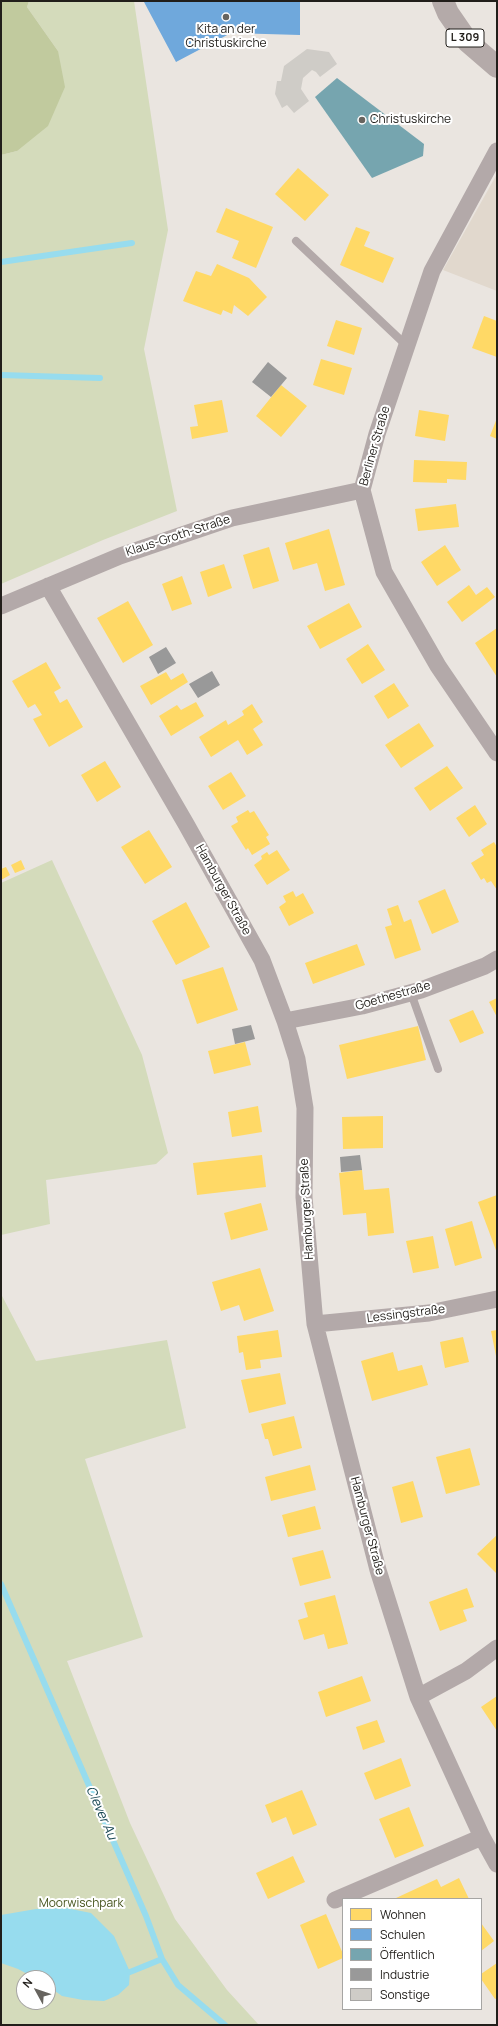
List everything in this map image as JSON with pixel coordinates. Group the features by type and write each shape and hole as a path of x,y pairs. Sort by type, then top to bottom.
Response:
{"main road":[{"name":"L 309","path":"443,1 448,13 468,42 497,68"}],"street":[{"name":"Berliner Straße","path":"497,151 432,271 377,434 362,490 384,572 438,666 497,753"},
{"name":"Klaus-Groth-Straße","path":"1,606 120,556 232,518 362,490"},
{"name":"Hamburger Straße","path":"48,586 186,824 258,954 285,1021 297,1059 304,1108 304,1197 315,1324 378,1570 418,1697 482,1837 497,1864"},
{"name":"Goethestraße","path":"285,1021 362,1006 411,993 485,966 497,959"},
{"name":"Lessingstraße","path":"315,1324 429,1313 497,1299"},
{"path":"418,1697 466,1671 497,1648"},
{"path":"335,1900 482,1837"}],"lane":[{"path":"296,241 407,346"},
{"path":"411,993 438,1069"}],"shaded area":[{"path":"497,174 497,291 443,270"}],"green space":[{"path":"1,1 29,1 27,7 58,51 65,87 48,126 17,151 1,155"},
{"path":"29,1 134,1 168,230 144,349 177,511 103,540 1,584 1,155 17,151 58,51 27,7"},
{"path":"52,860 142,1055 168,1153 156,1164 46,1180 50,1224 1,1235 1,883"},
{"name":"Moorwischpark","path":"1,1294 36,1361 167,1340 186,1428 85,1459 143,1637 67,1661 130,1823 175,1919 227,1990 259,2025 1,2025"}],"water":[{"path":"66,1908 91,1913 114,1936 130,1972 129,1985 118,1995 104,2001 83,2000 62,1996 56,1992 56,1970 20,1970 1,1963 1,1915 36,1909"}],"building: Wohnen":[{"path":"298,168 329,195 305,221 275,194"},
{"path":"226,208 273,227 256,268 232,258 239,241 216,232"},
{"path":"356,227 370,232 364,246 394,258 383,283 340,265"},
{"path":"217,264 249,278 267,297 248,316 234,305 232,314 223,310 221,315 183,301 196,271 211,276"},
{"path":"484,316 497,321 497,357 472,348"},
{"path":"336,320 362,328 354,355 327,346"},
{"path":"321,359 352,368 344,395 313,385"},
{"path":"281,385 307,406 281,437 256,416"},
{"path":"222,400 228,432 192,439 190,427 198,426 194,405"},
{"path":"419,410 449,415 445,441 415,436"},
{"path":"497,418 497,439 490,436"},
{"path":"414,460 467,462 466,480 447,479 447,483 413,482"},
{"path":"456,504 459,527 418,531 415,509"},
{"path":"329,529 345,585 325,591 317,563 293,570 285,543"},
{"path":"445,545 461,570 437,586 421,562"},
{"path":"269,547 279,581 253,589 243,555"},
{"path":"224,564 232,588 208,597 200,572"},
{"path":"182,576 192,604 172,611 162,584"},
{"path":"469,585 476,595 487,587 495,597 462,622 447,602"},
{"path":"128,601 153,645 123,663 97,618"},
{"path":"349,603 362,627 320,649 307,626"},
{"path":"497,628 497,677 475,643"},
{"path":"368,644 385,670 362,684 346,659"},
{"path":"46,662 61,688 54,692 60,703 67,699 83,727 49,747 33,719 42,715 35,704 28,708 12,681"},
{"path":"166,672 171,680 183,673 188,682 151,705 140,686"},
{"path":"394,683 409,706 388,719 374,696"},
{"path":"196,702 204,716 171,736 159,716 177,705 181,710"},
{"path":"252,704 263,722 253,729 263,745 247,755 238,740 211,757 199,737 226,720 228,725 244,715 242,711"},
{"path":"419,723 434,746 401,768 385,745"},
{"path":"105,761 121,787 97,802 81,775"},
{"path":"447,766 463,788 430,811 414,788"},
{"path":"231,772 246,796 223,810 208,786"},
{"path":"475,805 487,824 469,837 456,818"},
{"path":"248,810 250,813 254,811 269,835 266,837 270,844 252,855 248,848 246,850 231,826 238,822 236,817"},
{"path":"149,830 172,867 145,884 121,847"},
{"path":"494,842 497,847 497,890 491,881 487,883 484,878 481,880 471,863 484,855 481,850"},
{"path":"277,850 290,870 267,885 254,865 262,859 261,856 267,852 269,855"},
{"path":"21,860 25,869 15,873 11,865"},
{"path":"6,867 10,875 1,880 1,869"},
{"path":"445,889 459,922 432,934 418,901"},
{"path":"293,891 296,897 303,893 314,913 289,926 279,907 286,902 283,896"},
{"path":"186,902 210,947 176,965 152,921"},
{"path":"398,905 404,922 411,919 421,950 395,959 385,927 392,925 387,909"},
{"path":"357,944 365,965 313,984 305,963"},
{"path":"223,967 238,1010 197,1024 182,980"},
{"path":"497,998 497,1017 489,1002"},
{"path":"473,1010 484,1033 460,1043 449,1020"},
{"path":"418,1026 426,1060 347,1079 339,1045"},
{"path":"245,1042 251,1065 214,1074 208,1051"},
{"path":"258,1106 262,1132 232,1137 228,1112"},
{"path":"383,1116 383,1148 343,1149 342,1117"},
{"path":"262,1155 266,1187 197,1195 193,1163"},
{"path":"362,1170 364,1190 389,1188 394,1233 368,1236 366,1213 343,1215 339,1173"},
{"path":"497,1195 497,1253 478,1202"},
{"path":"261,1203 268,1230 231,1240 224,1213"},
{"path":"472,1221 482,1258 455,1266 445,1229"},
{"path":"433,1236 439,1268 413,1273 406,1241"},
{"path":"260,1268 274,1311 244,1321 239,1305 221,1311 212,1282"},
{"path":"278,1330 282,1357 260,1360 261,1368 246,1370 243,1352 239,1353 237,1336"},
{"path":"497,1330 497,1356 496,1356 491,1331"},
{"path":"463,1337 469,1362 445,1368 440,1342"},
{"path":"393,1352 398,1371 422,1365 428,1385 372,1401 361,1361"},
{"path":"280,1373 286,1404 249,1413 241,1380"},
{"path":"294,1416 302,1448 273,1456 268,1439 265,1439 261,1424"},
{"path":"470,1448 480,1485 446,1494 436,1457"},
{"path":"310,1465 316,1490 271,1501 265,1477"},
{"path":"413,1481 423,1517 401,1523 392,1487"},
{"path":"315,1506 321,1529 288,1537 282,1515"},
{"path":"497,1535 497,1574 477,1554"},
{"path":"323,1550 331,1578 300,1586 292,1558"},
{"path":"467,1588 474,1607 463,1610 467,1621 440,1631 429,1602"},
{"path":"335,1595 348,1644 328,1649 324,1634 304,1640 298,1620 308,1617 304,1603"},
{"path":"362,1676 371,1701 326,1717 318,1692"},
{"path":"497,1696 497,1731 481,1707"},
{"path":"377,1720 385,1742 363,1750 356,1727"},
{"path":"401,1758 411,1786 375,1800 364,1773"},
{"path":"302,1790 317,1825 293,1835 286,1817 272,1823 265,1805"},
{"path":"409,1807 424,1846 395,1858 379,1819"},
{"path":"293,1856 305,1882 268,1899 256,1873"},
{"path":"459,1878 469,1898 396,1898 437,1879 441,1887"},
{"path":"326,1914 342,1952 342,1958 318,1969 300,1925"},
{"path":"482,1924 494,1941 482,1950"},
{"path":"497,1963 497,1998 495,1999 482,1980 482,1973"}],"building: Schulen":[{"name":"Kita an der Christuskirche","path":"300,1 300,35 231,33 176,62 144,2"}],"building: Öffentlich":[{"name":"Christuskirche","path":"337,78 424,144 423,156 372,178 315,97"}],"building: Industrie":[{"path":"268,362 287,378 271,397 252,382"},
{"path":"166,647 176,663 158,674 149,657"},
{"path":"212,671 220,685 198,698 189,684"},
{"path":"251,1025 255,1039 235,1044 232,1029"},
{"path":"360,1155 362,1170 341,1172 340,1157"}],"building: Sonstige":[{"path":"307,49 329,52 337,64 320,77 312,70 303,78 301,89 309,101 294,113 287,105 282,108 275,94 277,81 281,81 284,66"}],"waterway":[{"path":"1,262 132,243"},
{"path":"1,375 100,378"},
{"name":"Clever Au","path":"1,1584 146,1916 162,1959 178,1985 225,2025"},
{"path":"130,1972 162,1959"}],"place":[{"name":"Kita an der Christuskirche","path":"226,17"},
{"name":"Christuskirche","path":"362,120"}]}
